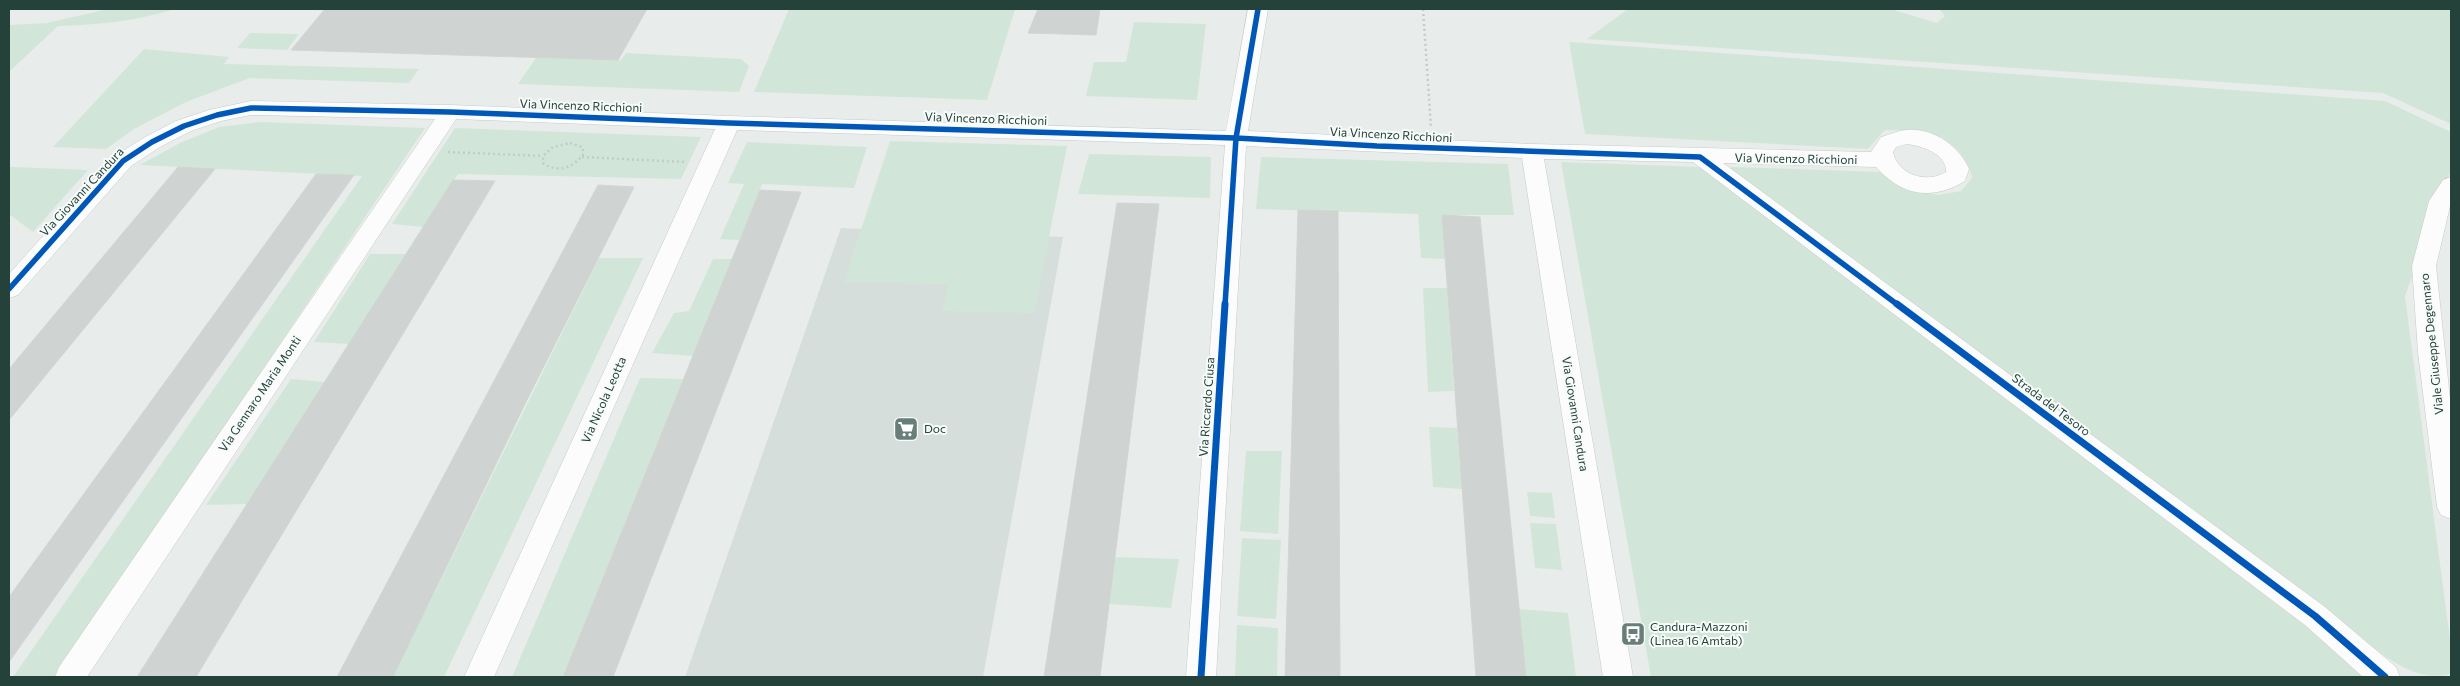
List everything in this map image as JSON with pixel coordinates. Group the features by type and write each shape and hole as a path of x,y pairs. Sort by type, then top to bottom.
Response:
{"street":[{"name":"Via Riccardo Ciusa","path":"1201,677 1236,138 1258,9"},
{"name":"Via Vincenzo Ricchioni","path":"271,108 450,112 729,123 1236,138 1432,148 1700,157 1881,160"},
{"name":"Via Giovanni Candura","path":"9,289 122,161 142,147 171,132 210,116 231,110 271,108"},
{"name":"Via Gennaro Maria Monti","path":"70,677 450,112"},
{"name":"Via Nicola Leotta","path":"479,677 729,123"},
{"name":"Via Giovanni Candura","path":"1532,151 1618,677"},
{"name":"Strada del Tesoro","path":"1700,157 2315,616 2385,677"},
{"name":"Viale Giuseppe Degennaro","path":"2451,185 2440,201 2424,266 2431,352 2451,507"}],"path":[{"path":"1423,9 1432,148"},
{"path":"422,151 543,156 553,147 570,143 582,147 582,157"},
{"path":"543,156 543,163 556,169 568,167 582,157 711,163"}],"shaded area":[{"path":"841,228 1063,237 983,677 685,677"}],"green space":[{"path":"108,9 175,9 117,22 58,26 9,72 9,25 47,23"},
{"path":"789,9 1015,9 987,100 754,92"},
{"path":"1628,9 1890,9 1937,23 1945,16 1939,9 2451,9 2451,124 2383,93 1587,39"},
{"path":"1134,22 1206,24 1197,100 1086,96 1094,62 1126,62"},
{"path":"250,33 299,34 287,50 237,48"},
{"path":"1569,42 2385,101 2451,132 2451,169 2405,296 2451,648 2451,674 2426,675 2404,668 2364,642 1730,171 1731,167 1882,172 1907,189 1938,195 1961,191 1972,178 1966,162 1956,148 1933,134 1910,130 1885,130 1868,149 1585,134"},
{"path":"144,49 229,57 224,64 419,69 409,83 250,78 186,102 134,129 106,149 53,147"},
{"path":"626,53 741,59 749,66 739,92 518,84 536,58 621,60"},
{"path":"260,122 425,128 56,677 13,677 362,176 140,165 180,143 219,127"},
{"path":"455,128 701,137 681,179 458,174 423,227 392,224"},
{"path":"890,141 1067,146 1034,313 942,311 949,284 844,282"},
{"path":"747,142 867,147 854,188 762,184 740,240 720,239 744,184 728,183"},
{"path":"1089,154 1211,157 1210,198 1078,194"},
{"path":"1261,157 1508,164 1514,215 1442,215 1445,259 1421,258 1418,214 1256,209"},
{"path":"1561,162 1700,167 2316,631 2367,677 1651,677"},
{"path":"9,167 88,170 33,232 9,214"},
{"path":"370,254 406,254 349,344 314,342"},
{"path":"599,258 643,258 444,677 393,677"},
{"path":"713,259 732,259 693,356 652,353 674,313 689,311"},
{"path":"1423,288 1447,288 1454,391 1428,392"},
{"path":"640,378 683,379 563,677 512,677"},
{"path":"291,379 325,382 247,504 206,505"},
{"path":"1429,427 1457,428 1462,489 1433,487"},
{"path":"1246,451 1282,451 1278,534 1240,531"},
{"path":"1527,492 1552,493 1555,518 1530,516"},
{"path":"1530,523 1556,524 1562,570 1535,568"},
{"path":"1242,538 1281,540 1276,619 1237,616"},
{"path":"1115,557 1179,559 1171,608 1109,604"},
{"path":"1519,609 1568,613 1576,677 1526,677"},
{"path":"1237,625 1278,628 1277,677 1235,677"}],"building":[{"path":"325,9 647,9 618,60 291,50"},
{"path":"1038,9 1100,9 1096,35 1028,33"},
{"path":"178,167 215,169 9,420 9,369"},
{"path":"316,174 354,175 9,662 9,597"},
{"path":"453,180 495,181 196,677 137,677"},
{"path":"598,185 634,187 525,404 393,677 337,677"},
{"path":"760,190 801,192 613,677 563,677"},
{"path":"1117,203 1159,204 1100,677 1044,677"},
{"path":"1298,210 1338,211 1340,677 1285,677"},
{"path":"1442,215 1480,217 1526,677 1476,677"}],"cycle path":[{"path":"1201,677 1236,138 1258,9"},
{"path":"9,289 123,161 152,142 184,126 217,115 251,108 450,112 729,123 1236,138 1377,146 1700,157 2315,616 2385,677"}],"place":[{"name":"Doc","path":"906,429"},
{"name":"Candura-Mazzoni (Linea 16 Amtab)","path":"1633,634"}]}
